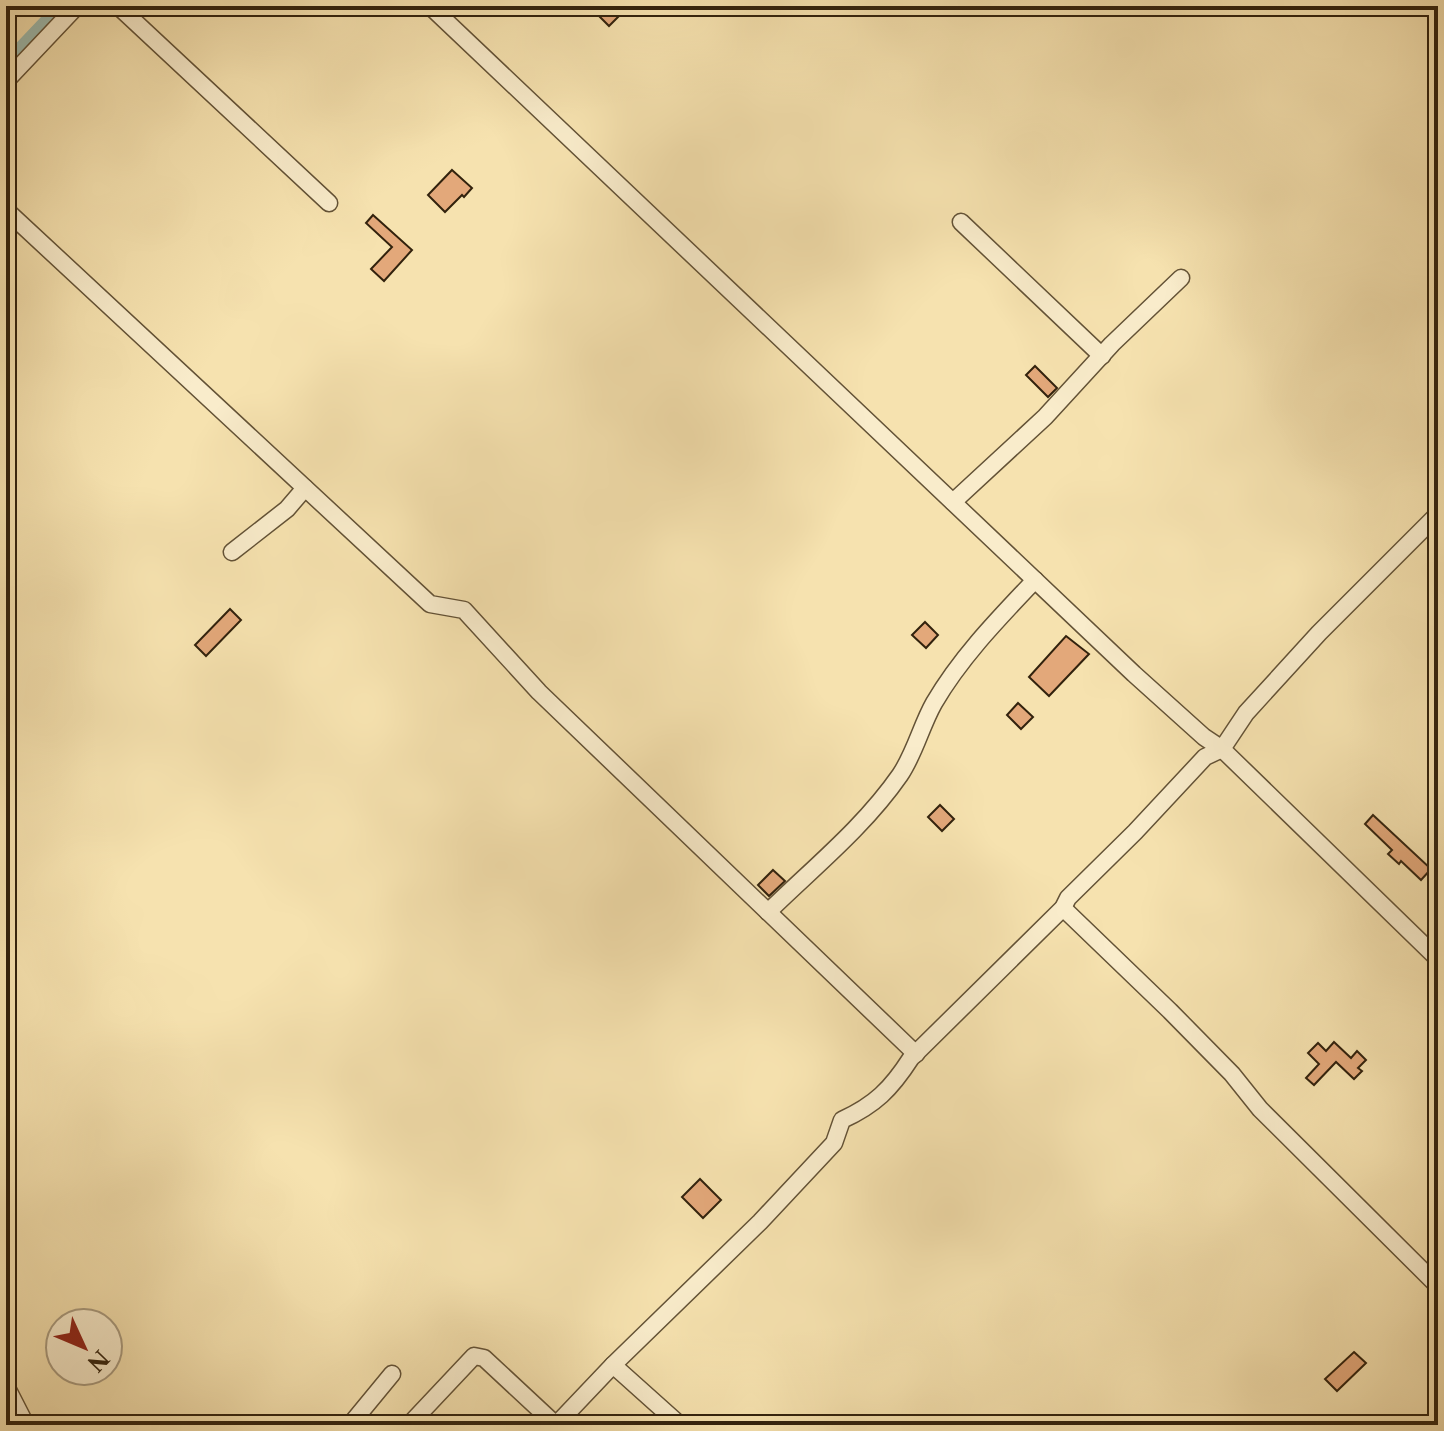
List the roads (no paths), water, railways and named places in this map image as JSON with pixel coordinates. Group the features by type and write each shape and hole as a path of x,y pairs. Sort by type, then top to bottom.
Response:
{"street":[{"path":"6,81 77,6"},
{"path":"118,6 329,203"},
{"path":"430,6 1035,580 1192,727 1222,749 1438,959"},
{"path":"6,210 430,604 464,610 539,692 916,1054"},
{"path":"961,222 1102,356"},
{"path":"953,502 1045,417 1181,278"},
{"path":"232,552 287,509 305,488"},
{"path":"409,1425 474,1356 484,1358 556,1425 760,1222 834,1143 842,1120 863,1112 897,1079 916,1054 1063,908 1068,898 1205,757 1222,749 1246,713 1319,633 1438,514"},
{"path":"768,912 873,810 902,773 933,706 959,665 978,640 1035,580"},
{"path":"1063,908 1170,1011 1232,1074 1260,1109 1438,1286"},
{"path":"613,1365 680,1425"},
{"path":"350,1425 392,1374"},
{"path":"6,1386 23,1424"}],"waterway":[{"path":"6,64 61,6"}]}
